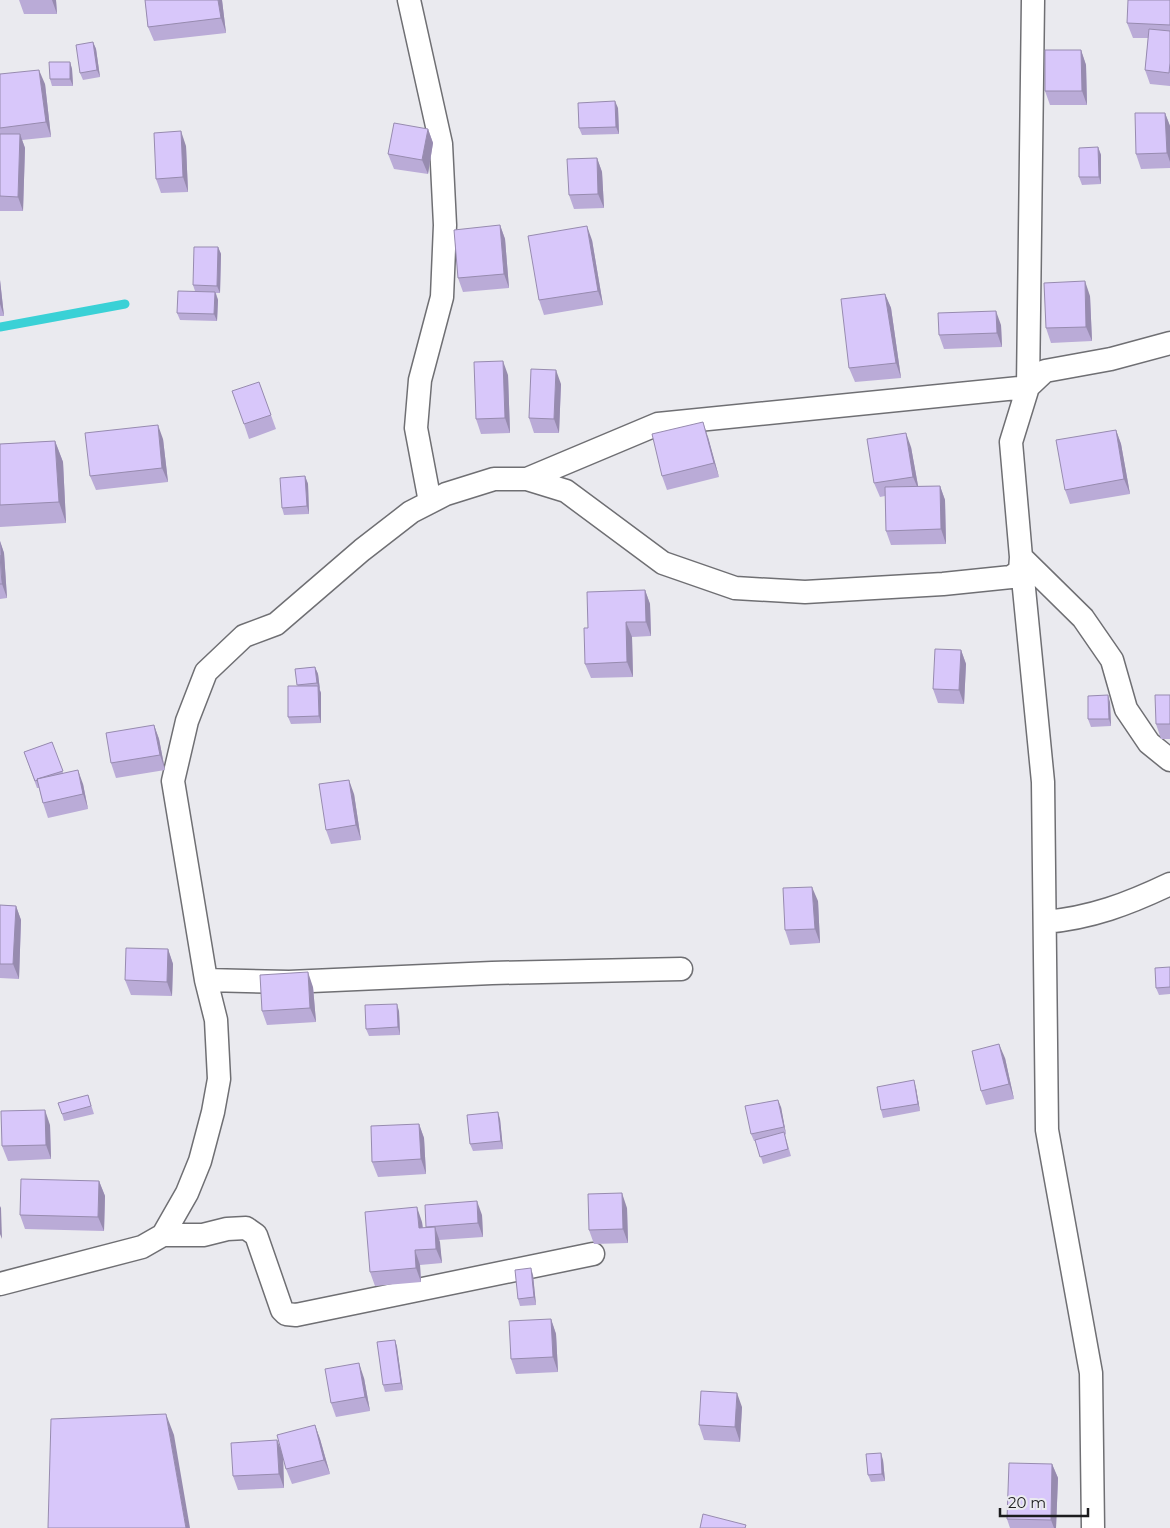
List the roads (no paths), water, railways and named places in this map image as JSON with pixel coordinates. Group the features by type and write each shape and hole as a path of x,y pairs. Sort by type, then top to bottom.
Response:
{"street":[{"path":"408,0 441,144 444,216 442,297 420,380 416,428 430,502"},
{"path":"1033,0 1028,387 1011,442 1043,782 1047,1130 1091,1373 1093,1528"},
{"path":"527,479 658,424 1028,387 1044,371 1111,359 1170,343"},
{"path":"163,1235 187,1193 200,1161 218,1087 216,1020 206,980 173,781 187,721 206,672 244,636 276,624 362,550 411,512 446,494 494,479 527,479 566,491 663,563 735,588 805,592 999,580 1011,577 1020,571 1021,557"},
{"path":"1021,557 1083,618 1112,660 1126,709 1149,743 1170,760"},
{"path":"1044,922 1078,919 1132,902 1170,884"},
{"path":"206,980 289,982 492,973 681,969"},
{"path":"0,1284 142,1247 163,1235 203,1235 227,1229 246,1228 256,1235 282,1310 286,1314 296,1315 593,1254"}],"waterway":[{"path":"0,327 125,304"}]}
